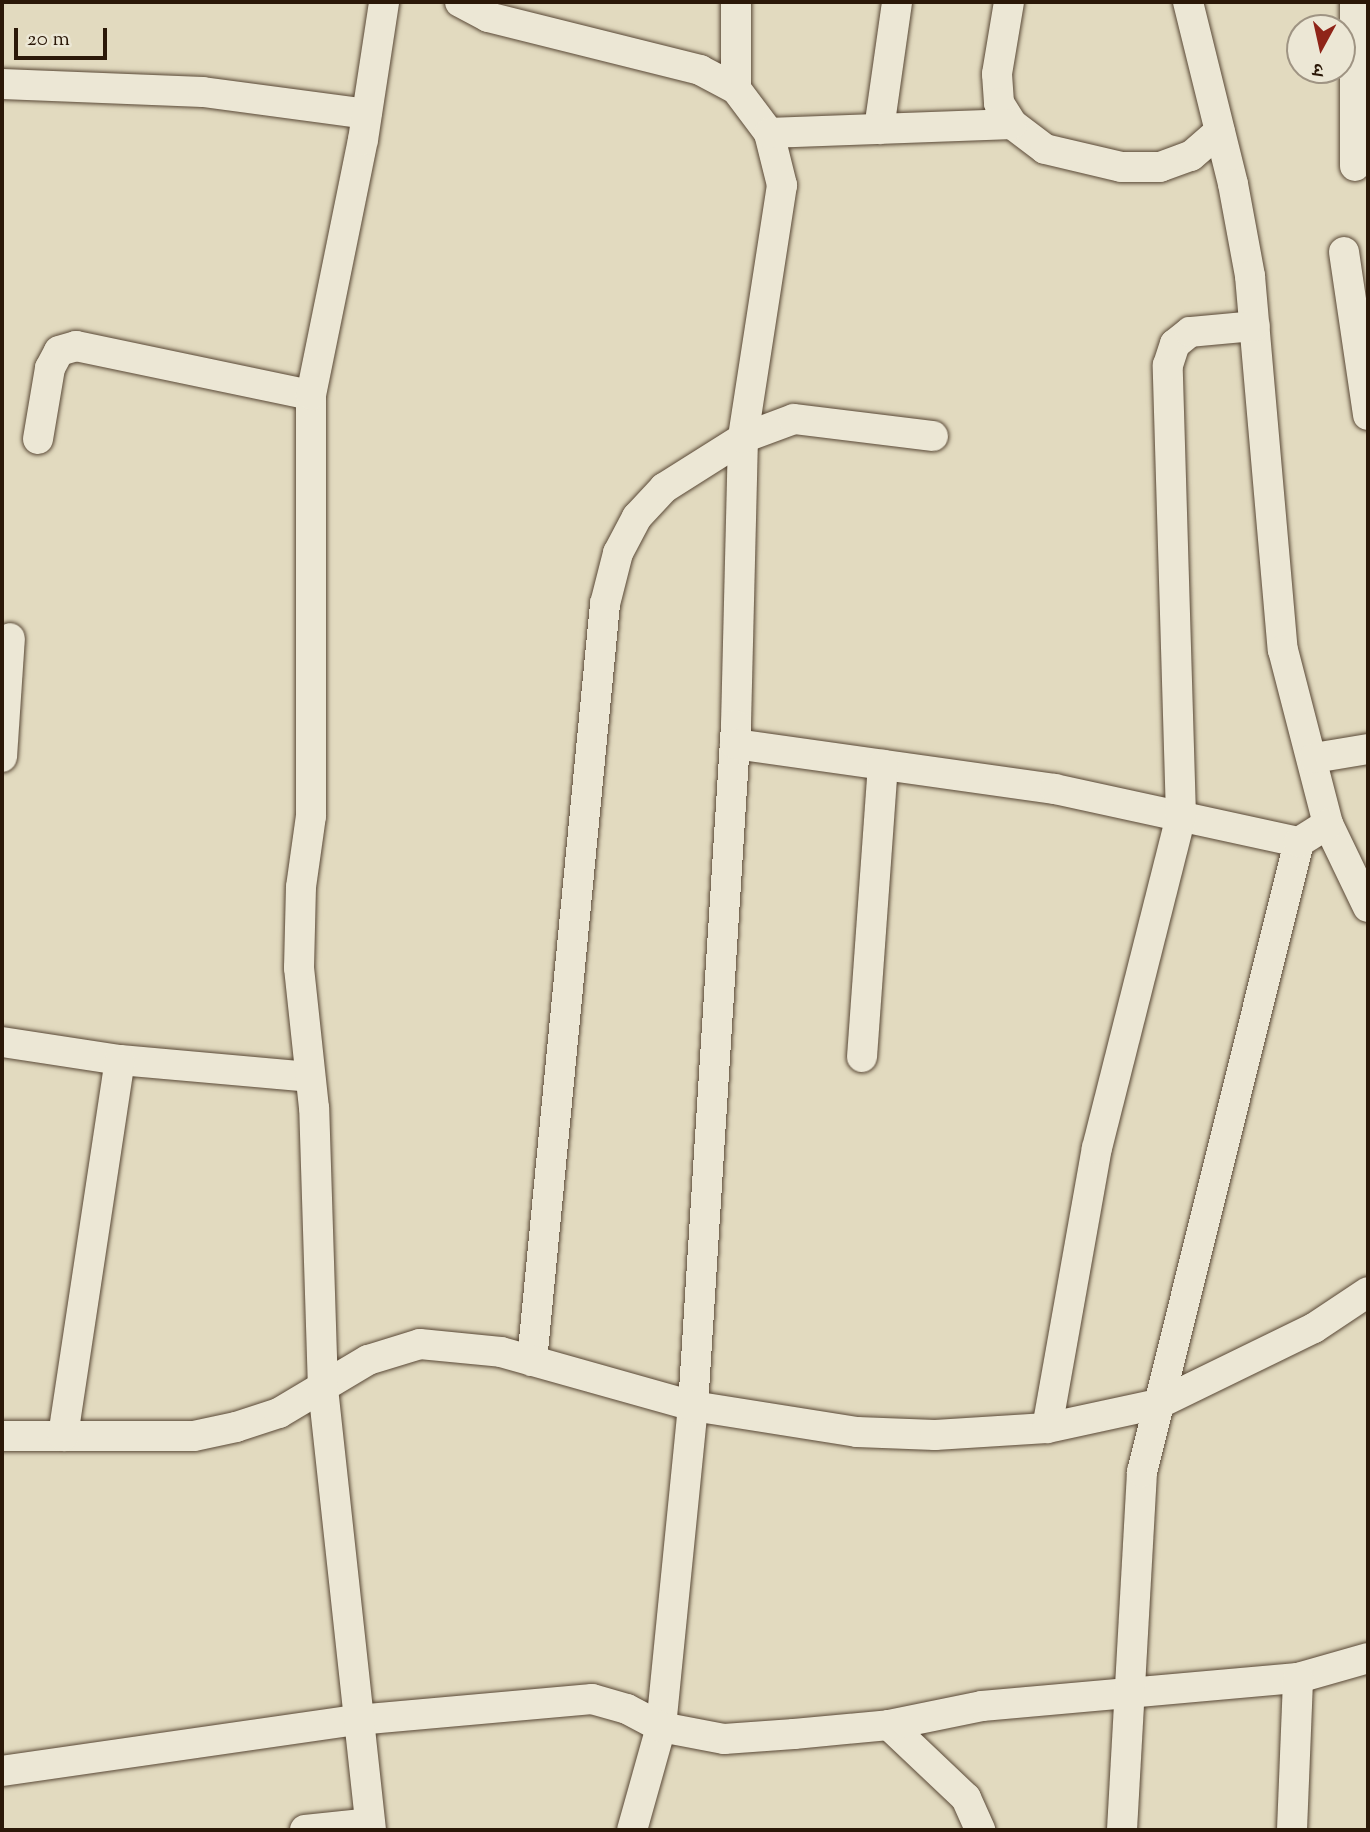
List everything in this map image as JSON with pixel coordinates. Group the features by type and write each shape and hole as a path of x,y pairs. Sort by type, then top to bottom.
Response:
{"street":[{"path":"305,1830 370,1826 323,1389 321,1238 299,968 301,887 311,816 311,395 367,114 384,2"},
{"path":"460,2 488,18 700,70 736,89 769,133 782,185 743,438 735,744 693,1406 661,1727 632,1830"},
{"path":"736,2 736,89"},
{"path":"879,129 897,2"},
{"path":"1009,2 997,74 999,103 1012,124 1045,149 1121,167 1160,167 1191,156 1220,131"},
{"path":"1188,2 1220,131 1245,250 1255,326 1283,650 1314,758 1328,824 1368,907"},
{"path":"1355,2 1355,166"},
{"path":"2,84 203,92 367,114"},
{"path":"769,133 1012,124"},
{"path":"1345,252 1368,415"},
{"path":"1047,1428 1097,1147 1181,816 1168,365 1175,344 1190,332 1255,326"},
{"path":"38,439 50,368 59,351 76,346 311,395"},
{"path":"532,1361 605,604 618,552 637,517 664,488 743,438 794,419 933,436"},
{"path":"2,757 10,638"},
{"path":"735,744 1055,789 1299,842"},
{"path":"1314,758 1368,748"},
{"path":"862,1058 883,765"},
{"path":"1122,1830 1126,1693 1142,1472 1299,842 1328,824"},
{"path":"2,1042 120,1060 309,1077"},
{"path":"64,1436 120,1060"},
{"path":"2,1436 194,1436 279,1413 368,1360 420,1344 501,1352 693,1406 898,1436 1047,1428 1158,1404 1314,1328 1368,1292"},
{"path":"2,1771 357,1720 592,1699 627,1709 661,1727 724,1739 889,1725 982,1706 1297,1678 1368,1658"},
{"path":"1292,1830 1297,1678"},
{"path":"889,1725 966,1798 980,1830"}]}
